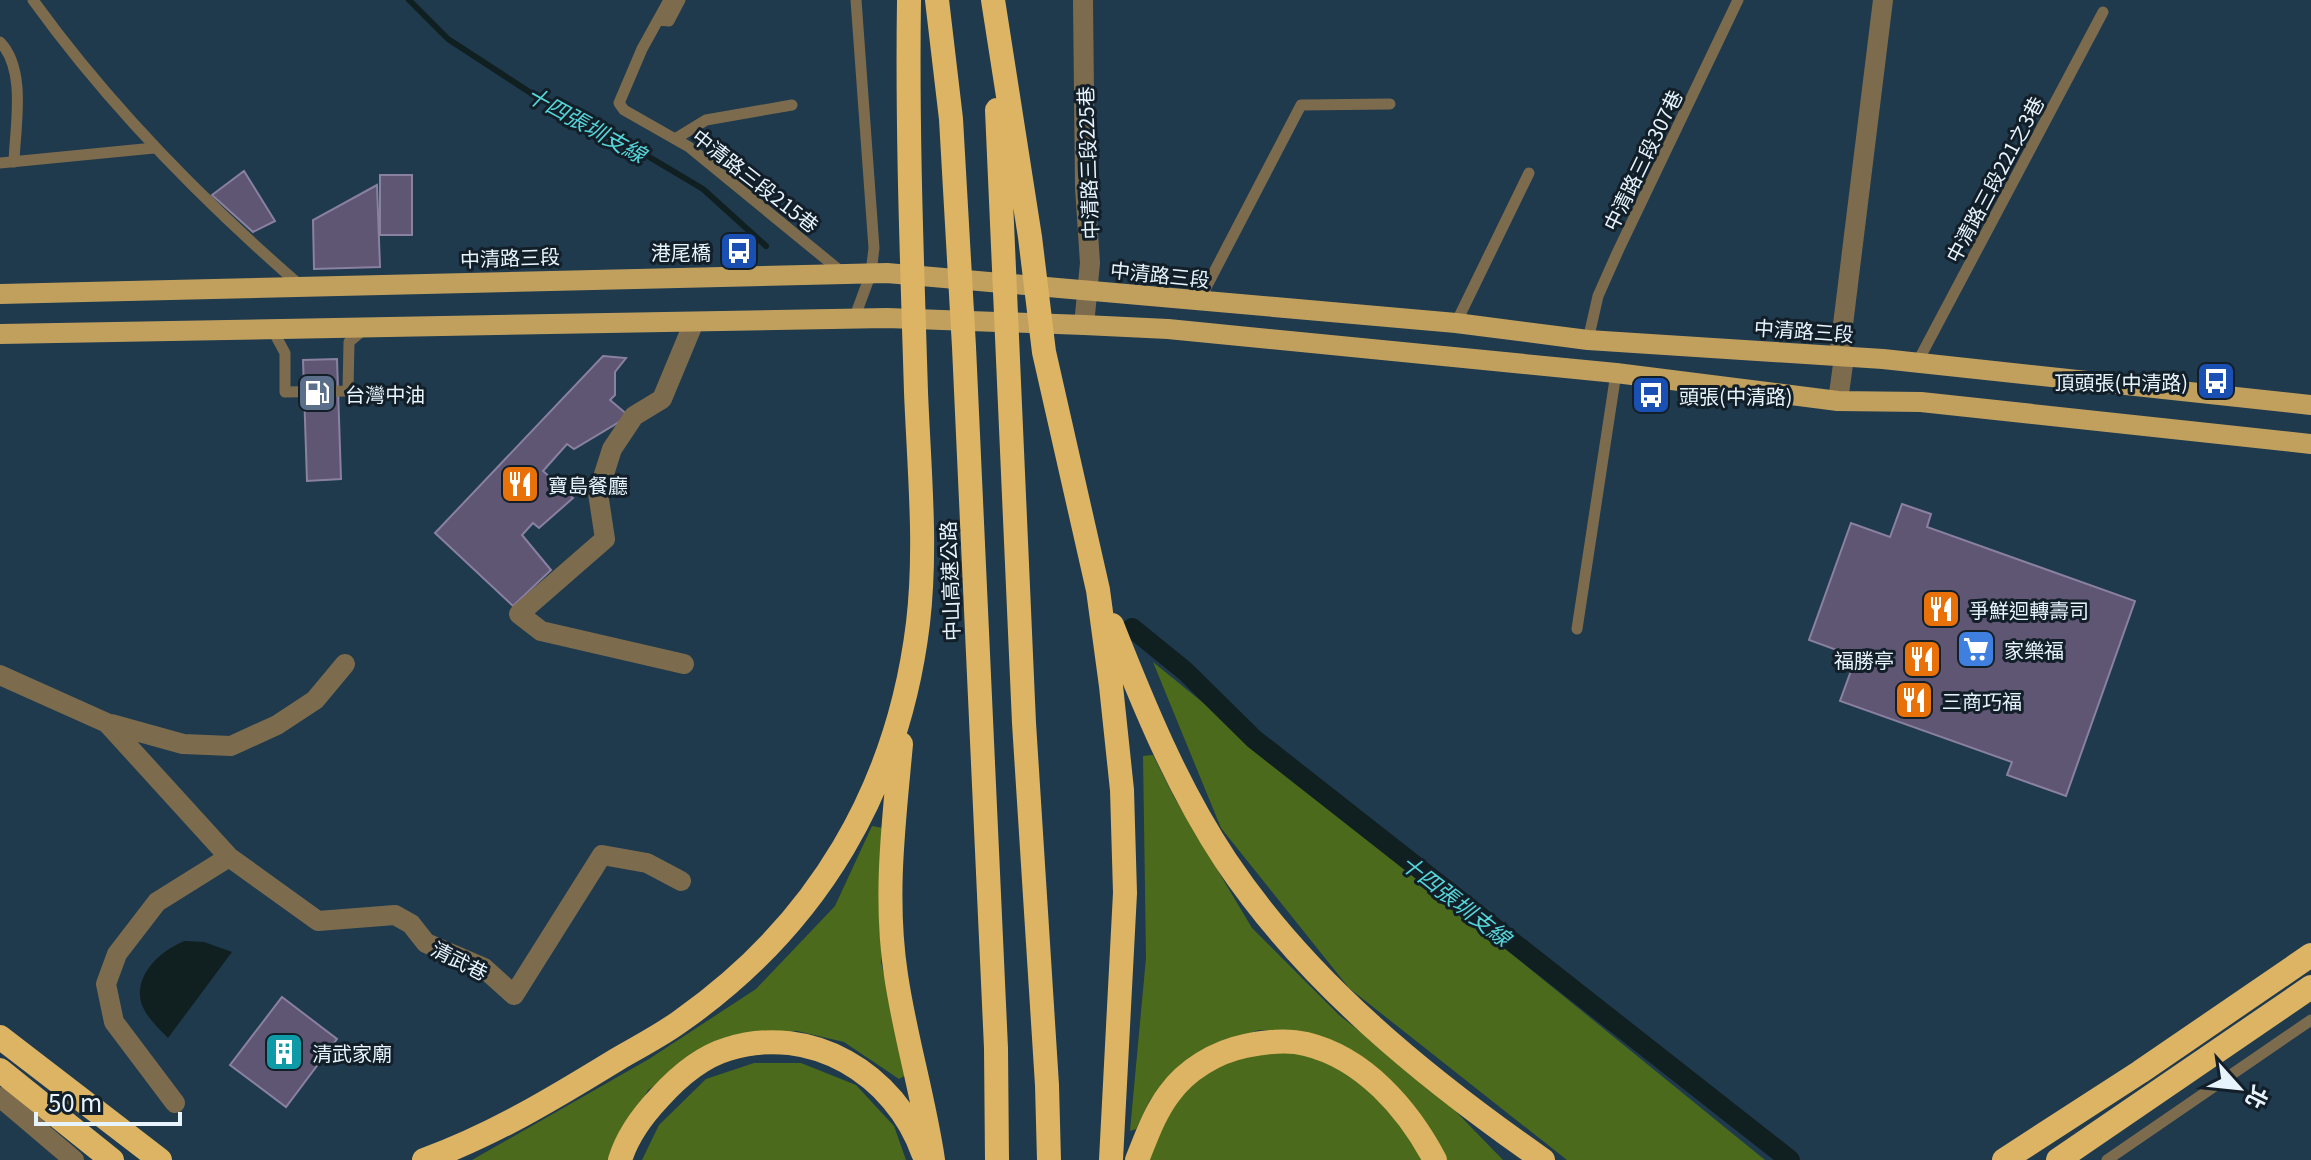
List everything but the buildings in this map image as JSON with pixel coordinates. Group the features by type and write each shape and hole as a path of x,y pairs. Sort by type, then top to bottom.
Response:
{"highway":[{"path":"909,0 907,126 921,540 918,622 906,689 892,826 889,899 896,975 933,1160"},
{"name":"中山高速公路","path":"937,0 951,119 964,347 996,1048 997,1160"},
{"path":"992,0 1024,723 1049,1160"},
{"path":"992,0 1030,237 1044,352 1098,590 1122,790 1125,893 1111,1160"},
{"path":"1098,590 1150,721 1183,789 1226,861 1277,929 1324,983 1452,1092 1543,1160"},
{"path":"424,1160 458,1148 515,1119 681,1021 735,979 785,931 841,855 869,802 886,761 906,689"},
{"path":"2004,1160 2311,955"},
{"path":"2058,1160 2311,987"},
{"path":"0,1037 160,1160"},
{"path":"1137,1160 1169,1093 1189,1072 1228,1050 1270,1041 1305,1044 1342,1058 1376,1082 1422,1135 1435,1160"},
{"path":"620,1160 641,1117 672,1083 726,1049 762,1042 819,1048 854,1065 893,1097 919,1141 925,1160"},
{"path":"0,1070 112,1160"},
{"path":"1452,1092 1522,1160"}],"main road":[{"name":"中清路三段","path":"0,294 871,273 1456,323 1588,340 1917,363 2311,405"},
{"path":"0,334 854,319 1084,325 1168,329 1616,373 1838,401 1921,402 2311,444"}],"street":[{"name":"中清路三段225巷","path":"1083,0 1085,187 1090,263 1084,325"},
{"path":"1838,401 1844,357 1840,349 1883,0"},
{"path":"684,664 541,631 519,614 605,539 598,493 612,449 634,416 662,399 694,322"},
{"path":"107,723 183,744 231,746 277,725 315,700 345,664"},
{"name":"清武巷","path":"0,675 107,723 229,857 318,921 395,915 411,924 426,943 484,968 514,995 602,855 647,863 681,881"},
{"path":"175,1103 114,1022 106,984 117,954 157,902 229,857"},
{"path":"0,1097 74,1160"}],"lane":[{"path":"33,0 61,40 154,148 263,253 303,287"},
{"name":"中清路三段215巷","path":"669,0 642,49 619,103 624,110 689,147 844,274"},
{"path":"658,20 669,21 680,0"},
{"path":"854,319 871,273 874,248 856,0"},
{"name":"中清路三段307巷","path":"1588,340 1598,296 1738,0"},
{"name":"中清路三段221之3巷","path":"1917,363 2103,12"},
{"path":"0,42 8,50 14,68 14,162"},
{"path":"1198,302 1301,105 1390,104"},
{"path":"675,139 706,120 792,105"},
{"path":"0,163 154,148"},
{"path":"1456,323 1529,173"},
{"path":"268,330 285,353 285,392 317,393 348,391 349,342 365,328"},
{"path":"1577,629 1616,373"},
{"path":"2107,1160 2311,1020"}],"green space":[{"path":"1153,662 1765,1160 1567,1160 1349,988 1221,828"},
{"path":"1153,755 1174,797 1252,928 1339,1015 1436,1091 1503,1160 1440,1160 1433,1135 1293,1032 1259,1030 1212,1046 1177,1070 1150,1100 1136,1129 1130,1131 1146,958 1143,756"},
{"path":"872,826 883,828 881,962 908,1074 899,1079 844,1042 797,1031 729,1036 648,1090 611,1160 472,1160 649,1059 756,989 835,906"},
{"path":"1312,1049 1361,1073 1411,1130 1422,1160 1147,1160 1161,1117 1218,1057"},
{"path":"754,1063 801,1063 856,1085 894,1126 906,1160 642,1160 659,1125 706,1079"}],"shaded area":[{"path":"185,941 204,942 232,952 168,1038 143,1008 140,987 154,962 168,949"}],"waterway":[{"name":"十四張圳支線","path":"409,0 448,39 534,95 577,114 703,189 766,246"},
{"name":"十四張圳支線","path":"1132,628 1185,671 1254,739 1790,1160"}],"place":[{"name":"港尾橋","path":"739,251"},
{"name":"頂頭張(中清路)","path":"2216,381"},
{"name":"台灣中油","path":"317,393"},
{"name":"頭張(中清路)","path":"1651,395"},
{"name":"寶島餐廳","path":"520,484"},
{"name":"爭鮮迴轉壽司","path":"1941,609"},
{"name":"家樂福","path":"1976,649"},
{"name":"福勝亭","path":"1922,659"},
{"name":"三商巧福","path":"1914,700"},
{"name":"清武家廟","path":"284,1052"}]}
